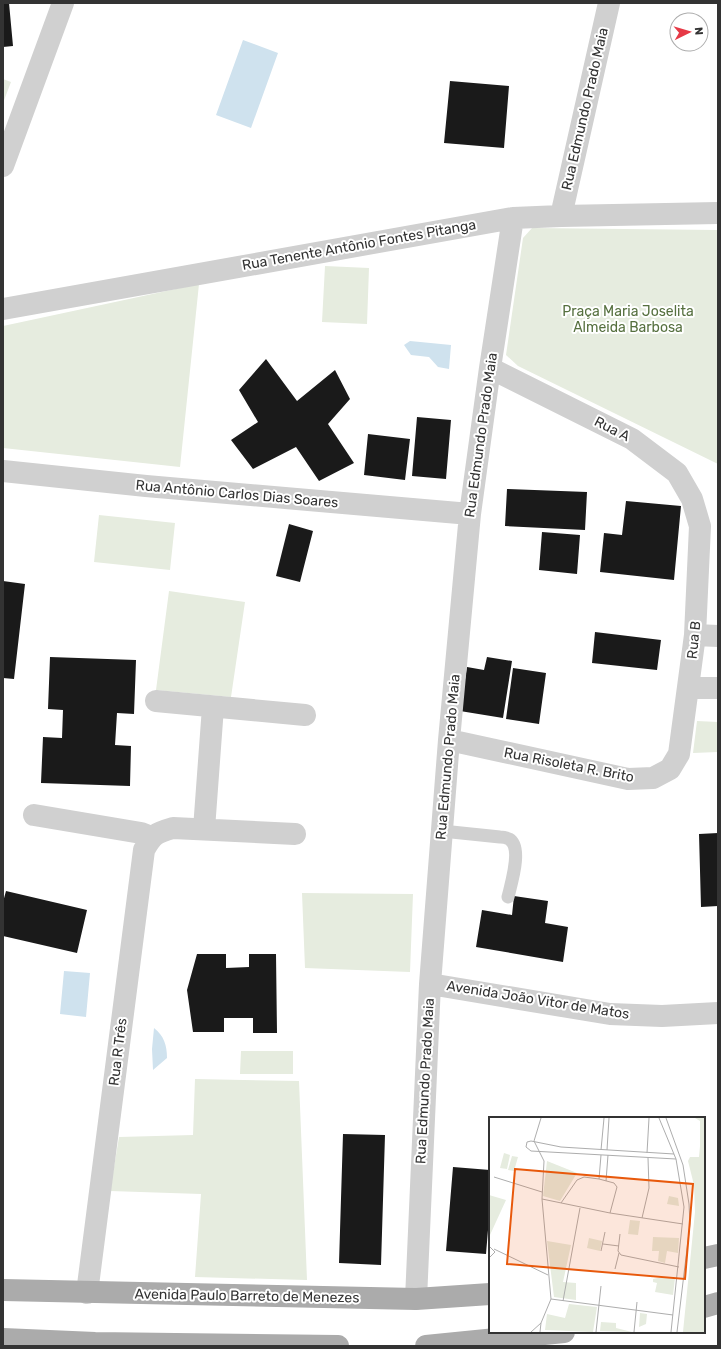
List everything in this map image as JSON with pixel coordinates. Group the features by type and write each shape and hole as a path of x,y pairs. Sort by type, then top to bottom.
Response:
{"main road":[{"path":"705,1258 718,1255"},
{"name":"Avenida Paulo Barreto de Menezes","path":"3,1290 416,1300 489,1294"},
{"path":"705,1307 718,1303"},
{"path":"426,1346 554,1333"},
{"path":"3,1339 95,1343 338,1346"}],"street":[{"path":"3,166 63,3"},
{"name":"Rua Edmundo Prado Maia","path":"561,216 609,3"},
{"name":"Rua Tenente Antônio Fontes Pitanga","path":"3,309 513,218 718,213"},
{"name":"Rua Edmundo Prado Maia","path":"416,1300 430,984 449,740 470,514 513,218"},
{"name":"Rua A","path":"490,368 632,439 677,472 692,499 700,526"},
{"name":"Rua Antônio Carlos Dias Soares","path":"3,471 146,486 470,514"},
{"name":"Rua B","path":"679,754 695,635 700,526"},
{"path":"695,635 718,636"},
{"path":"688,688 718,688"},
{"path":"156,701 305,715"},
{"path":"204,829 213,707"},
{"name":"Rua Risoleta R. Brito","path":"449,740 628,779 653,778 670,769 679,754"},
{"path":"34,815 141,833 151,838 161,831 173,828 295,834"},
{"name":"Rua R Três","path":"87,1293 144,850 151,838"},
{"name":"Avenida João Vitor de Matos","path":"430,984 610,1014 662,1016 718,1013"}],"lane":[{"path":"442,831 509,839 513,843 516,851 516,860 508,897"}],"green space":[{"path":"3,79 11,82 3,103"},
{"name":"Praça Maria Joselita Almeida Barbosa","path":"532,228 718,230 718,464 518,366 506,355 523,238"},
{"path":"325,266 369,268 367,324 322,322"},
{"path":"199,284 180,467 3,448 3,326"},
{"path":"99,515 175,523 170,570 94,562"},
{"path":"169,591 245,602 231,697 156,690"},
{"path":"697,721 718,722 718,752 693,753"},
{"path":"302,893 413,894 410,972 305,968"},
{"path":"241,1051 293,1051 293,1074 240,1074"},
{"path":"195,1079 299,1081 307,1280 195,1277 201,1194 110,1191 119,1137 193,1135"}],"water":[{"path":"243,40 278,53 251,128 216,115"},
{"path":"410,341 451,345 449,369 438,367 429,357 411,355 404,345"},
{"path":"64,971 90,973 86,1017 60,1014"},
{"path":"154,1028 164,1041 167,1058 153,1070 152,1049"}],"building":[{"path":"3,3 9,3 13,46 3,47"},
{"path":"450,81 509,86 504,148 444,143"},
{"path":"266,359 297,401 335,370 350,399 328,424 354,463 319,481 296,447 253,469 231,440 258,422 239,390"},
{"path":"417,417 451,420 446,479 412,476"},
{"path":"368,434 410,439 405,480 364,475"},
{"path":"507,489 587,492 585,530 505,526"},
{"path":"626,501 681,506 674,580 600,572 604,533 622,535"},
{"path":"289,524 313,531 300,582 276,576"},
{"path":"542,532 580,535 577,574 539,570"},
{"path":"3,581 25,584 14,679 3,678"},
{"path":"595,632 661,640 657,670 592,663"},
{"path":"50,657 136,660 134,714 117,713 115,745 131,746 130,786 41,783 43,737 62,738 63,710 48,709"},
{"path":"487,657 512,661 503,718 460,711 467,667 484,670"},
{"path":"513,668 546,673 539,724 506,719"},
{"path":"718,833 718,906 701,907 699,834"},
{"path":"6,891 87,910 77,953 3,936 3,902"},
{"path":"514,896 548,901 545,923 568,927 563,962 476,947 482,910 512,915"},
{"path":"197,954 226,954 226,968 249,967 249,954 276,954 277,1033 253,1033 253,1018 224,1018 224,1032 193,1032 187,990"},
{"path":"343,1134 385,1135 381,1265 339,1263"},
{"path":"453,1167 489,1170 489,1218 486,1254 446,1251"}]}
